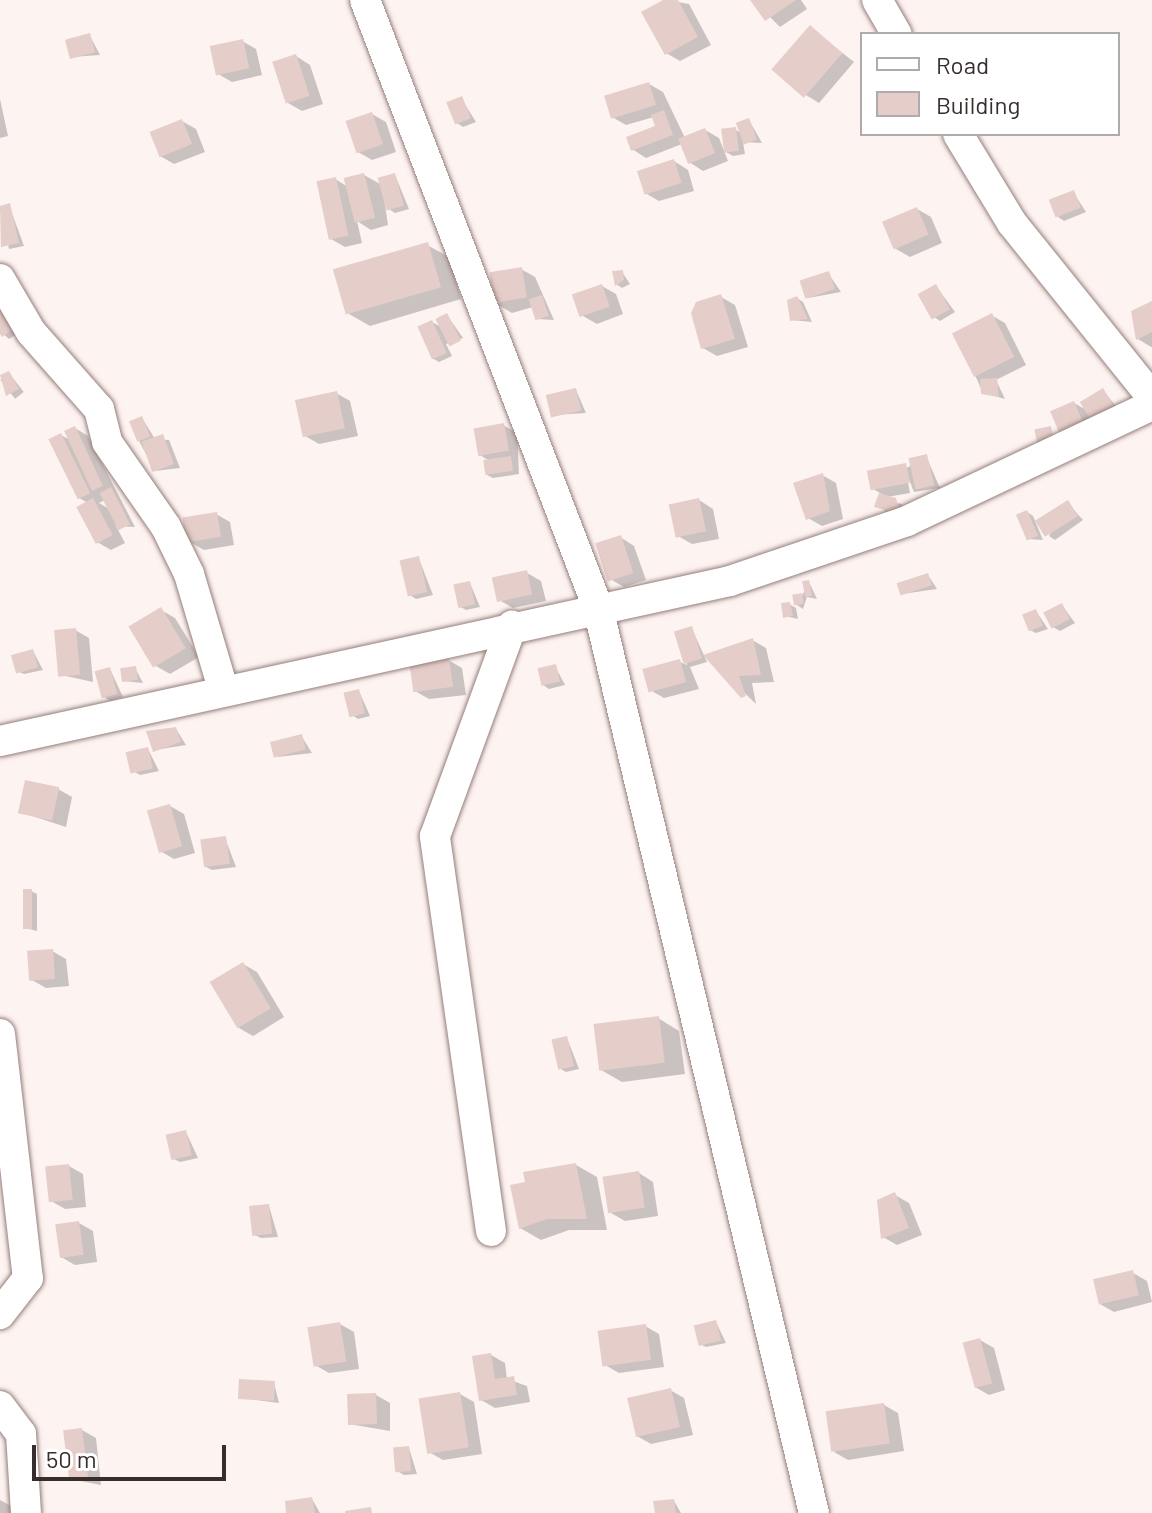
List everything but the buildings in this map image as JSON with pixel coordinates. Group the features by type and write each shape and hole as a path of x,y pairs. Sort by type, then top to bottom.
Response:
{"street":[{"path":"365,0 598,608 814,1513"},
{"path":"877,0 896,32"},
{"path":"959,136 1012,223 1152,397"},
{"path":"0,279 31,332 99,409 107,442 166,527 189,574 223,689"},
{"path":"0,741 223,689 730,581 907,521 1152,405"},
{"path":"491,1231 435,836 512,626"},
{"path":"0,1034 28,1278 0,1314"},
{"path":"0,1406 21,1434 26,1513"}]}
